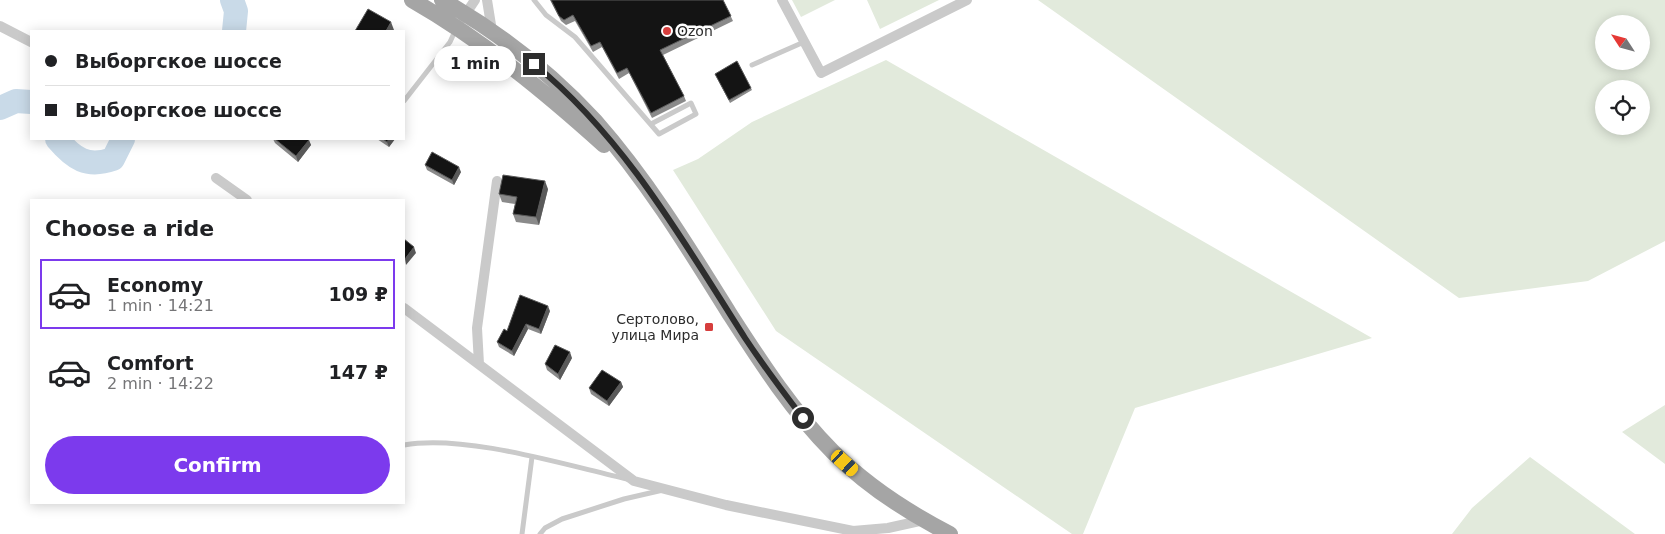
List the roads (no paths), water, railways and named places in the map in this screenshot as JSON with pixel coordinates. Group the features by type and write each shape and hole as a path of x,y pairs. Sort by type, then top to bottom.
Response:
{"main road":[{"path":"412,0 492,31 548,76 594,121 640,179 681,237 747,340 803,418 833,452 870,485 924,520 950,534"},
{"path":"442,0 461,20 640,179"}],"street":[{"path":"461,20 475,0"},
{"path":"487,0 492,31"},
{"path":"782,0 820,73 967,0"},
{"path":"0,26 30,41"},
{"path":"216,178 246,199"},
{"path":"479,364 478,328 497,181"},
{"path":"405,309 634,481 726,505 853,531 888,528 924,520"}],"lane":[{"path":"534,0 546,15 576,37 659,134 696,114 690,103 651,124"},
{"path":"405,100 450,42 461,20"},
{"path":"752,65 804,42"},
{"path":"405,445 428,442 476,447 532,457 634,481"},
{"path":"522,534 532,457"},
{"path":"540,534 545,528 562,519 624,498 666,489"}],"waterway":[{"path":"232,0 236,11 234,30"},
{"path":"0,108 16,101 30,102"},
{"path":"58,140 69,152 88,162 104,162 113,159 122,140"}],"place":[{"name":"Ozon","path":"667,31"},
{"name":"Сертолово, улица Мира","path":"709,327"}]}
